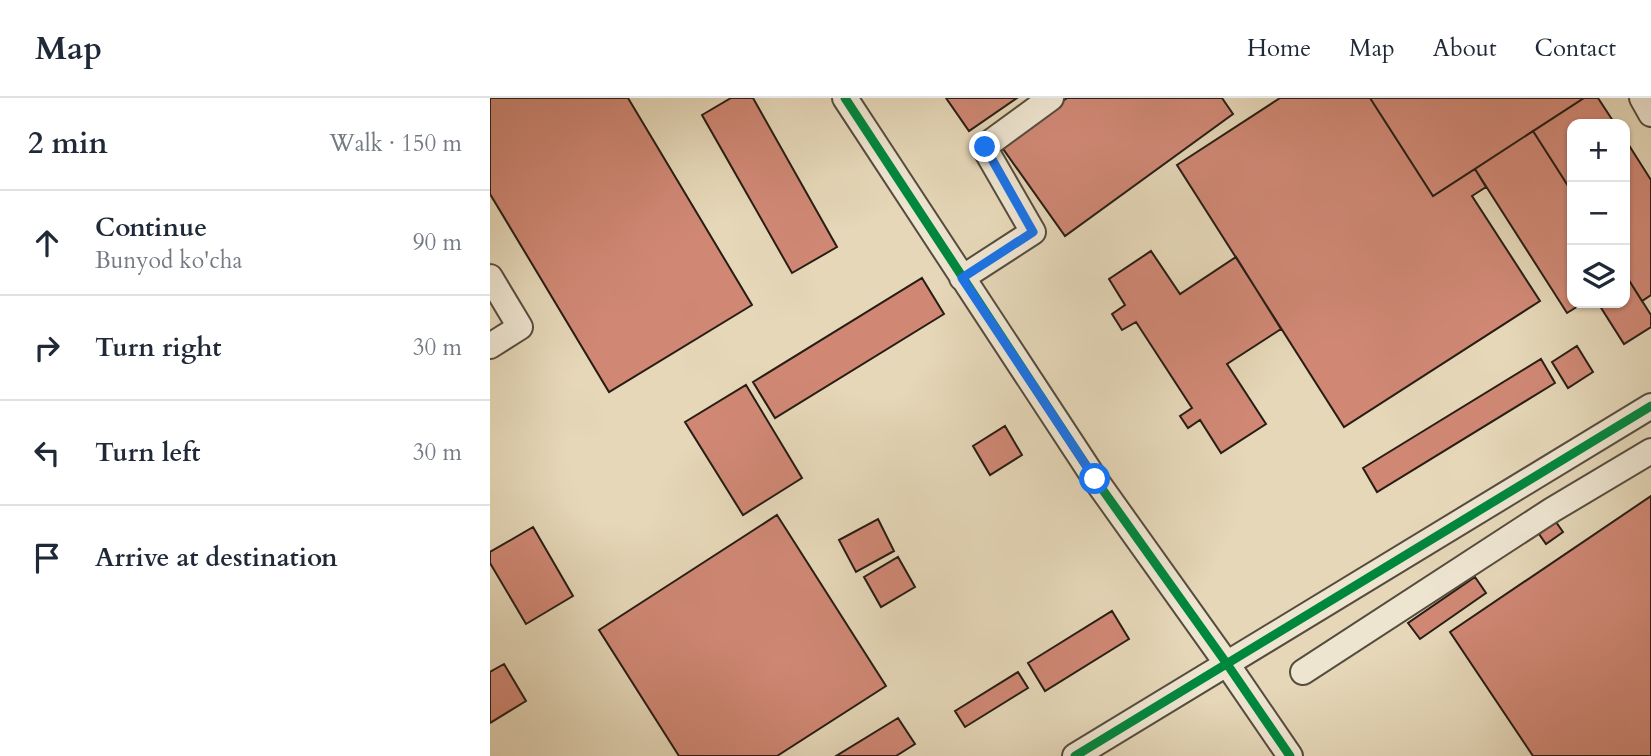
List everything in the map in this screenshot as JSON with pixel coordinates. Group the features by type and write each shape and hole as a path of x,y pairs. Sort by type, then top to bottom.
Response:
{"street":[{"path":"845,98 1095,479 1290,756"},
{"path":"962,278 1033,232 985,147 1051,98"},
{"path":"1642,98 1651,114"},
{"path":"490,277 520,327 490,346"},
{"path":"1076,756 1651,406"},
{"path":"1303,672 1552,510 1651,450"}],"building":[{"path":"490,98 628,98 752,305 609,392 490,194"},
{"path":"731,98 753,98 837,247 792,273 702,115"},
{"path":"946,98 1017,98 969,131"},
{"path":"1067,98 1222,98 1233,114 1065,236 1001,146"},
{"path":"1280,98 1370,98 1433,196 1475,169 1486,187 1472,196 1540,301 1344,427 1177,165"},
{"path":"1370,98 1584,98 1433,196"},
{"path":"1584,98 1598,98 1612,119 1567,119 1567,184 1533,131"},
{"path":"1533,131 1567,184 1567,308 1575,308 1567,313 1475,169"},
{"path":"1630,147 1651,180 1651,295 1642,301 1630,282"},
{"path":"1151,251 1180,294 1236,257 1281,329 1227,364 1266,424 1221,453 1200,420 1188,428 1180,416 1192,408 1136,322 1122,330 1112,314 1125,305 1109,279"},
{"path":"922,278 944,314 775,418 753,382"},
{"path":"1630,282 1651,315 1651,327 1624,344 1601,308 1630,308"},
{"path":"1577,346 1593,372 1568,388 1552,362"},
{"path":"1541,359 1555,383 1377,492 1363,468"},
{"path":"746,385 802,478 743,515 685,422"},
{"path":"1005,426 1022,455 990,475 973,446"},
{"path":"1651,496 1651,756 1533,756 1450,632"},
{"path":"777,515 886,686 777,756 679,756 599,630"},
{"path":"878,519 894,551 856,572 839,540"},
{"path":"1556,522 1563,532 1546,544 1539,534"},
{"path":"533,527 573,596 526,624 490,563 490,552"},
{"path":"898,557 915,587 881,607 864,577"},
{"path":"1475,577 1486,593 1420,639 1408,623"},
{"path":"1112,611 1129,639 1045,691 1028,663"},
{"path":"504,664 526,701 490,723 490,672"},
{"path":"1018,672 1028,688 965,727 955,711"},
{"path":"898,718 915,744 896,756 836,756"}],"cycle path":[{"path":"845,98 1095,479 1290,756"},
{"path":"1075,756 1651,406"}],"route":[{"path":"985,147 1033,232 962,278 1095,479"}]}
